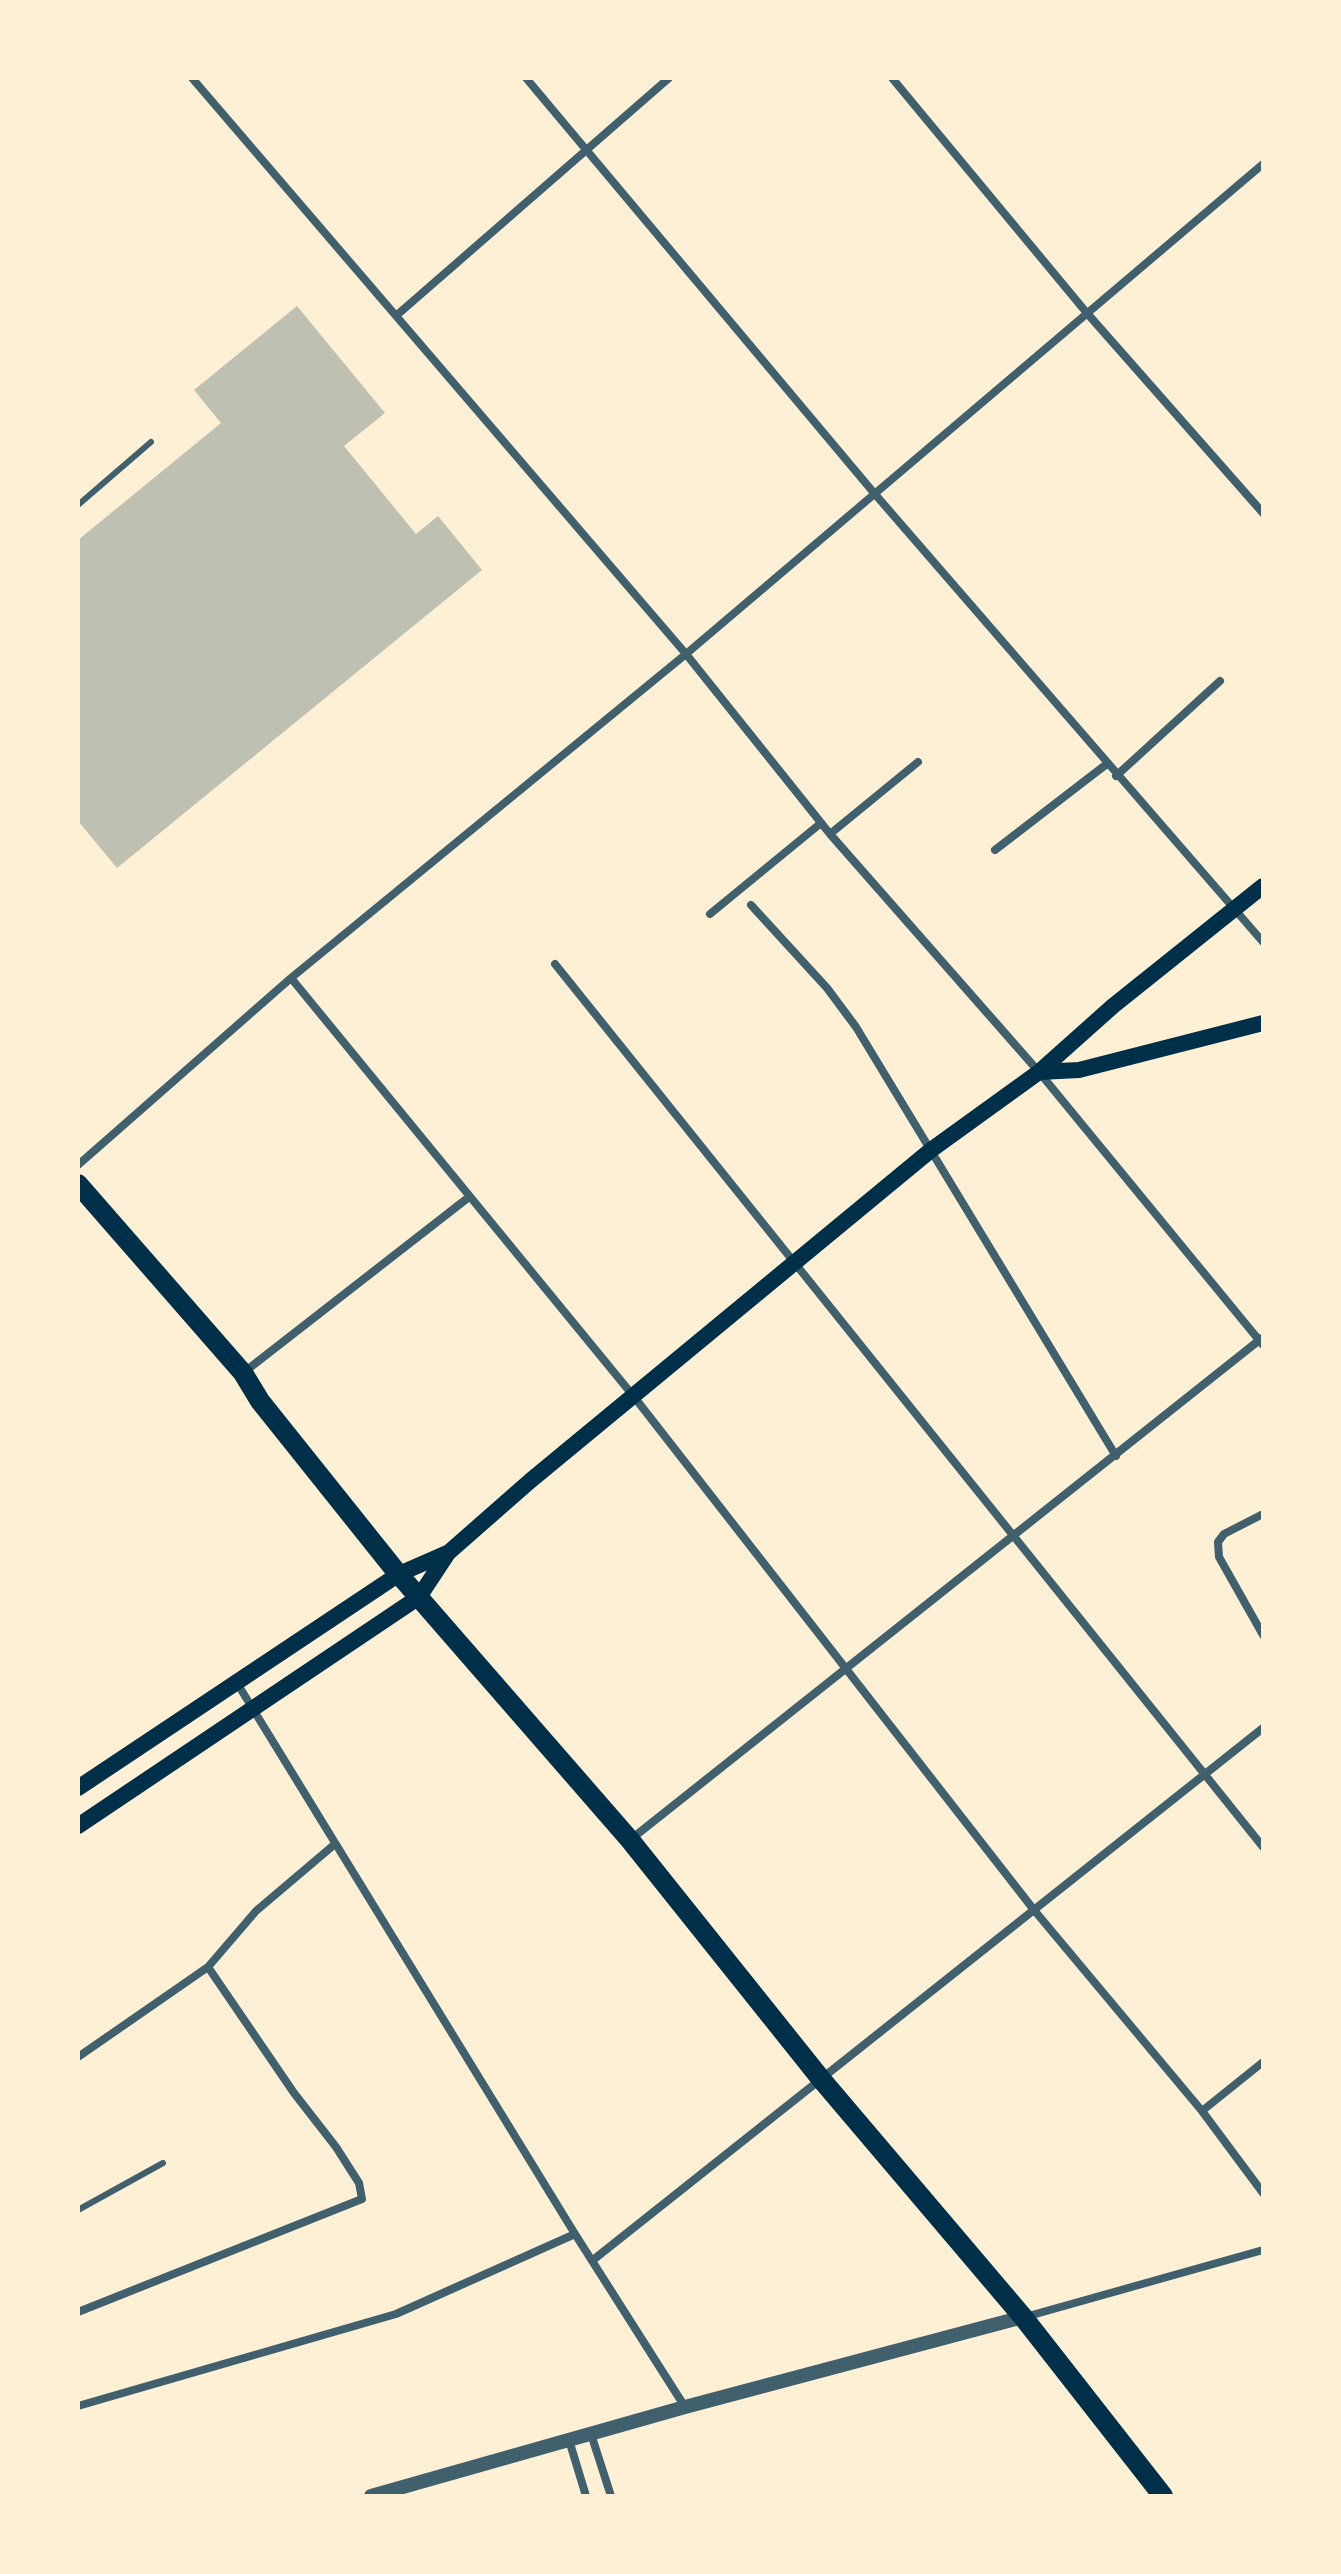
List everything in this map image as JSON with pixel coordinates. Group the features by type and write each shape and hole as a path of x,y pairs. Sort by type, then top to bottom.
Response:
{"main road":[{"path":"78,1788 399,1574 448,1553 931,1150 1039,1072 1113,1006 1263,886"},
{"path":"1039,1072 1079,1070 1263,1023"},
{"path":"78,1184 243,1373 260,1401 399,1574 630,1840 821,2079 1023,2317 1163,2496"},
{"path":"78,1826 419,1597 448,1553"}],"street":[{"path":"192,78 686,654 830,834 1039,1072 1262,1341 630,1840"},
{"path":"526,78 874,493 1116,776 1263,942"},
{"path":"397,315 669,78"},
{"path":"892,78 1086,312 1263,513"},
{"path":"78,1165 291,978 686,654 1263,164"},
{"path":"1116,776 1220,681"},
{"path":"830,834 918,762"},
{"path":"995,850 1108,763"},
{"path":"710,914 821,823"},
{"path":"751,905 819,978 849,1018 1116,1456"},
{"path":"555,964 1263,1847"},
{"path":"291,978 635,1398 1034,1910 1202,2111 1263,2193"},
{"path":"243,1373 469,1197"},
{"path":"1263,1514 1224,1534 1218,1542 1219,1557 1263,1635"},
{"path":"237,1683 255,1707 335,1844 685,2407"},
{"path":"593,2260 1263,1728"},
{"path":"78,2057 208,1967 256,1911 335,1844"},
{"path":"78,2312 362,2199 359,2183 336,2147 294,2093 208,1967"},
{"path":"1202,2111 1263,2062"},
{"path":"78,2406 396,2314 575,2234"},
{"path":"371,2496 1263,2250"},
{"path":"591,2434 611,2496"},
{"path":"569,2440 586,2496"}],"lane":[{"path":"78,505 151,442"},
{"path":"78,2210 163,2163"}],"building":[{"path":"297,306 385,413 344,446 416,534 438,516 482,570 117,868 78,821 78,540 221,423 194,390"}]}
